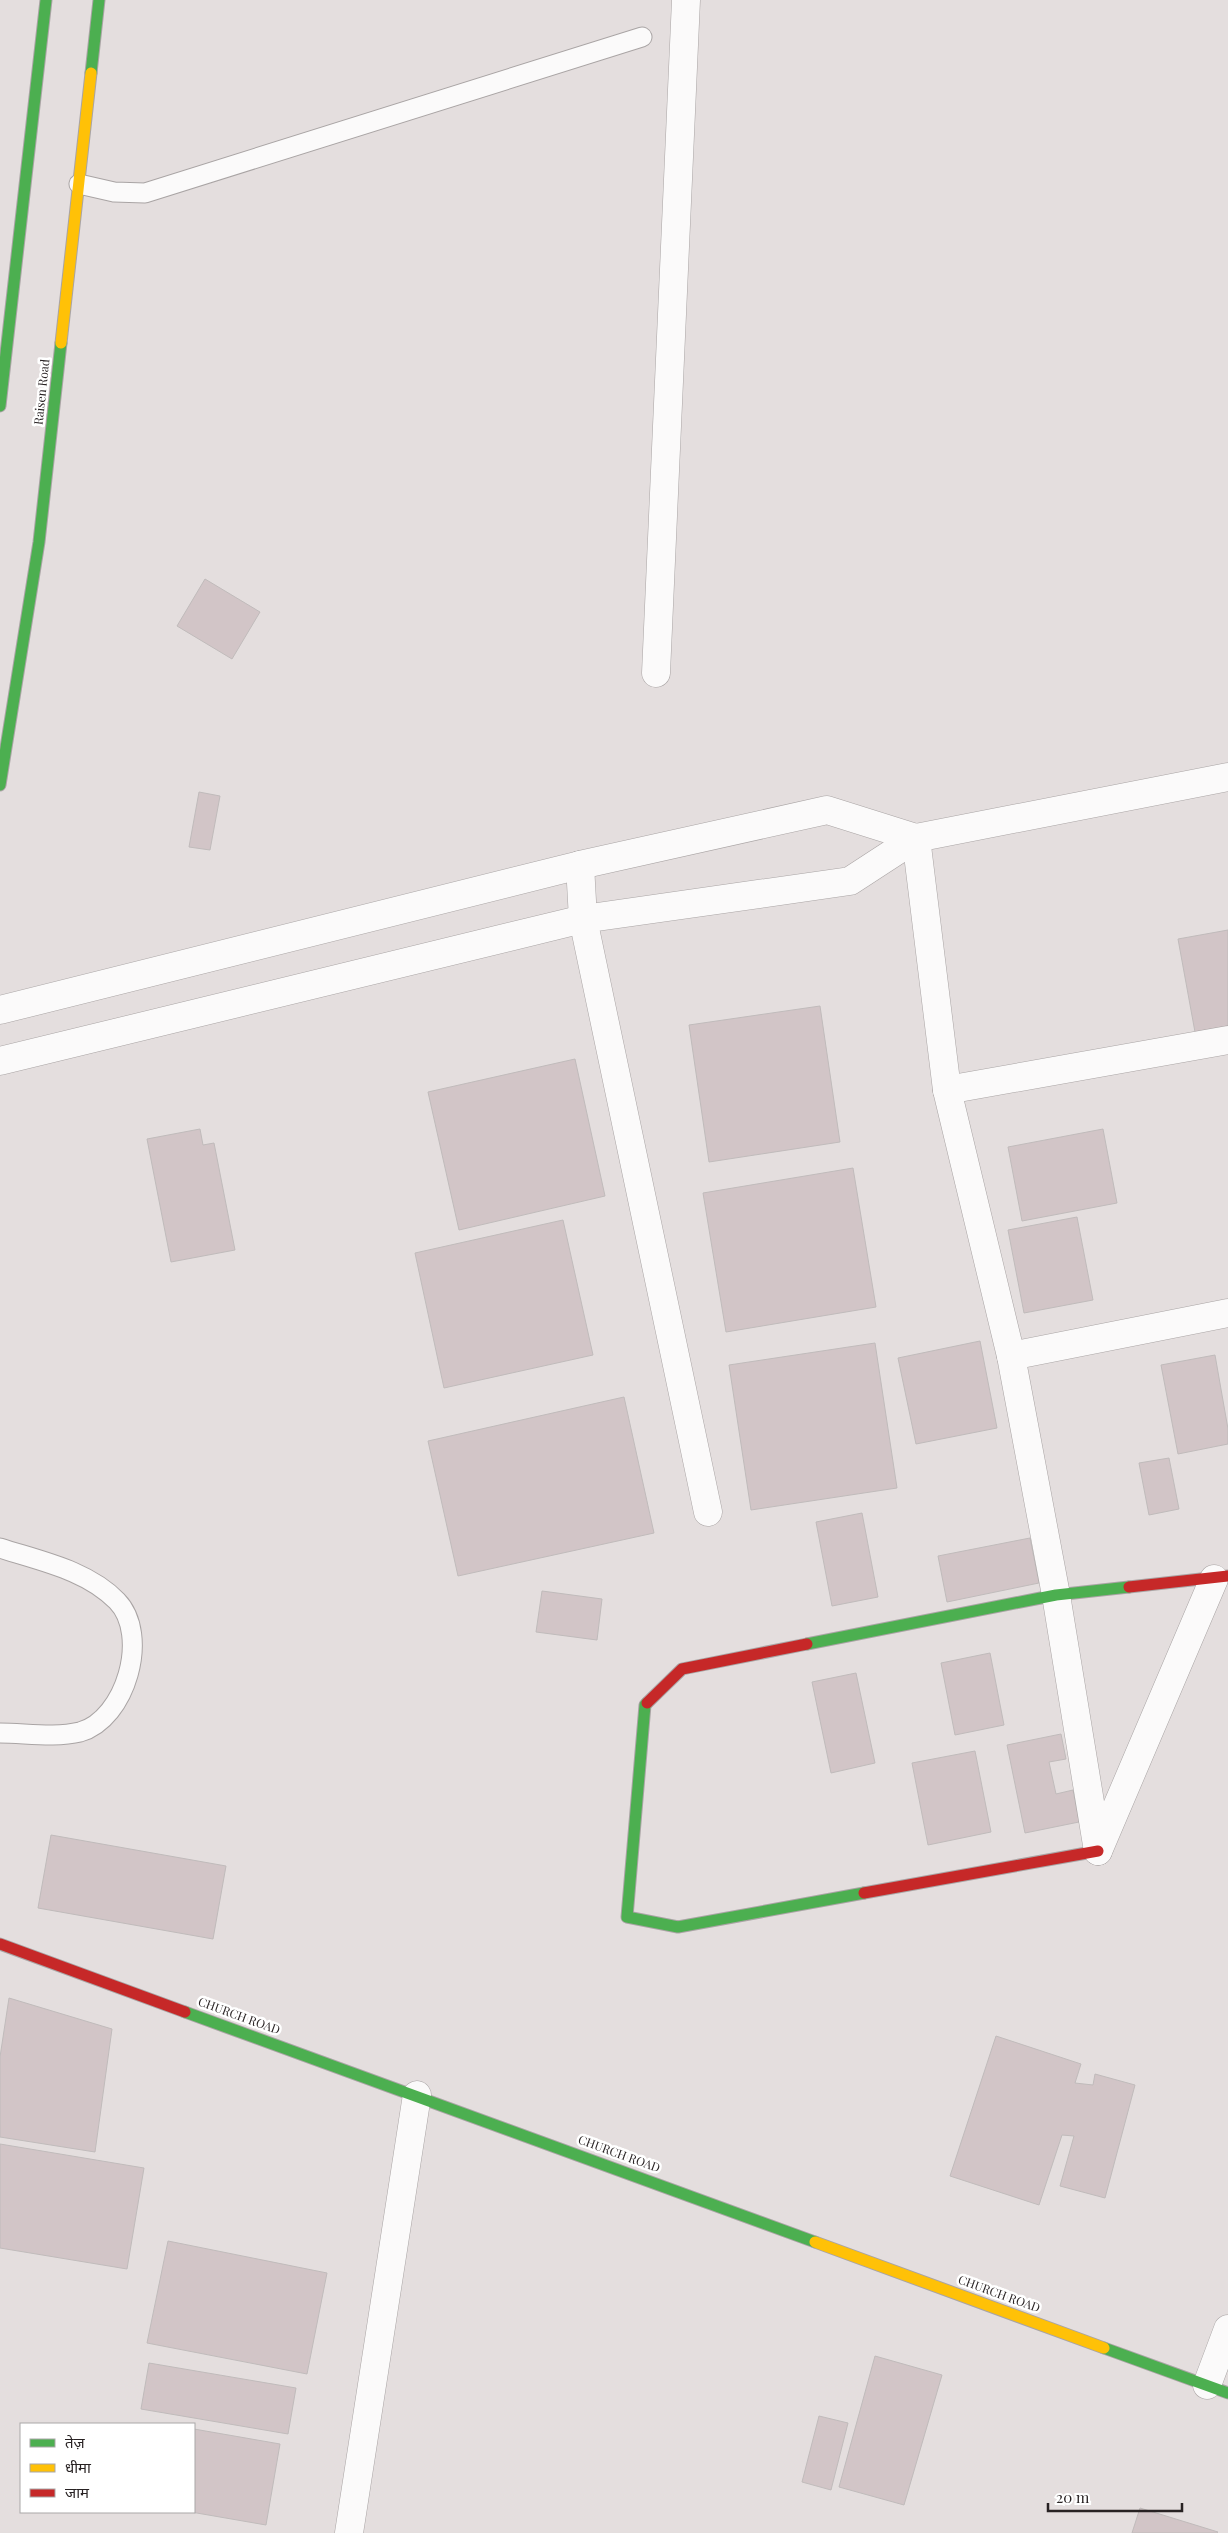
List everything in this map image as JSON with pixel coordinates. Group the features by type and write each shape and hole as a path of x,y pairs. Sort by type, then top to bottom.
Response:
{"street":[{"path":"0,406 46,0"},
{"name":"Raisen Road","path":"0,785 39,542 99,0"},
{"path":"656,674 686,0"},
{"path":"0,1061 583,919 850,881 916,838 1228,777"},
{"path":"0,1010 580,864 827,810 916,838"},
{"path":"916,838 947,1090 1011,1356 1056,1595 1098,1851"},
{"path":"580,864 583,919 708,1512"},
{"path":"947,1090 1228,1040"},
{"path":"1011,1356 1228,1313"},
{"path":"1098,1851 678,1927 627,1917 645,1705 682,1669 1056,1595 1221,1578"},
{"path":"1098,1851 1221,1578"},
{"name":"CHURCH ROAD","path":"0,1944 1217,2389"},
{"path":"348,2533 417,2095"},
{"path":"1217,2389 1228,2329"}],"lane":[{"path":"79,184 114,192 145,193 642,36"},
{"path":"0,1548 82,1576 101,1586 127,1613 132,1629 133,1648 129,1671 121,1693 112,1709 99,1721 81,1731 56,1734 0,1733"}],"building":[{"path":"205,579 260,612 232,659 177,626"},
{"path":"199,792 220,796 210,850 189,847"},
{"path":"1228,930 1228,1026 1195,1032 1178,939"},
{"path":"820,1006 840,1142 709,1162 689,1025"},
{"path":"575,1059 605,1196 459,1230 428,1092"},
{"path":"200,1129 203,1145 214,1143 235,1250 171,1262 147,1139"},
{"path":"1103,1129 1117,1203 1022,1221 1008,1147"},
{"path":"853,1168 876,1307 726,1332 703,1193"},
{"path":"1077,1217 1093,1300 1024,1313 1008,1230"},
{"path":"563,1220 593,1355 444,1388 415,1253"},
{"path":"980,1341 997,1428 916,1444 898,1358"},
{"path":"875,1343 897,1488 751,1510 729,1365"},
{"path":"1215,1355 1228,1429 1228,1444 1178,1454 1161,1365"},
{"path":"624,1397 654,1533 458,1576 428,1441"},
{"path":"1169,1458 1179,1509 1149,1515 1139,1463"},
{"path":"862,1513 878,1597 832,1606 816,1522"},
{"path":"1030,1538 1039,1583 947,1602 938,1556"},
{"path":"542,1591 602,1599 597,1640 536,1632"},
{"path":"990,1653 1004,1725 955,1735 941,1663"},
{"path":"856,1673 875,1763 831,1773 812,1682"},
{"path":"1061,1734 1066,1759 1049,1762 1056,1794 1073,1790 1079,1822 1025,1833 1007,1745"},
{"path":"975,1751 991,1832 928,1845 912,1763"},
{"path":"51,1835 226,1866 213,1939 38,1908"},
{"path":"9,1998 112,2029 95,2152 0,2137 0,2057"},
{"path":"996,2036 1081,2064 1075,2083 1093,2085 1095,2074 1135,2085 1105,2198 1060,2186 1074,2136 1062,2135 1039,2205 950,2176"},
{"path":"0,2144 144,2168 127,2269 0,2248"},
{"path":"168,2241 327,2273 307,2374 147,2343"},
{"path":"875,2356 942,2375 904,2505 839,2487"},
{"path":"149,2363 296,2388 288,2434 141,2409"},
{"path":"819,2416 848,2423 831,2490 802,2482"},
{"path":"195,2429 280,2444 266,2525 195,2513"},
{"path":"1140,2508 1218,2532 1132,2533"}],"traffic: fast":[{"path":"0,406 46,0"},
{"path":"91,73 99,0"},
{"path":"0,785 39,542 61,343"},
{"path":"807,1644 1056,1595 1129,1587"},
{"path":"647,1703 645,1705 627,1917 678,1927 864,1893"},
{"path":"185,2012 815,2242"},
{"path":"1104,2348 1228,2393"}],"traffic: slow":[{"path":"61,343 91,73"},
{"path":"815,2242 1104,2348"}],"traffic: jam":[{"path":"1129,1587 1228,1576"},
{"path":"647,1703 682,1669 807,1644"},
{"path":"864,1893 1098,1851"},
{"path":"0,1944 185,2012"}]}
